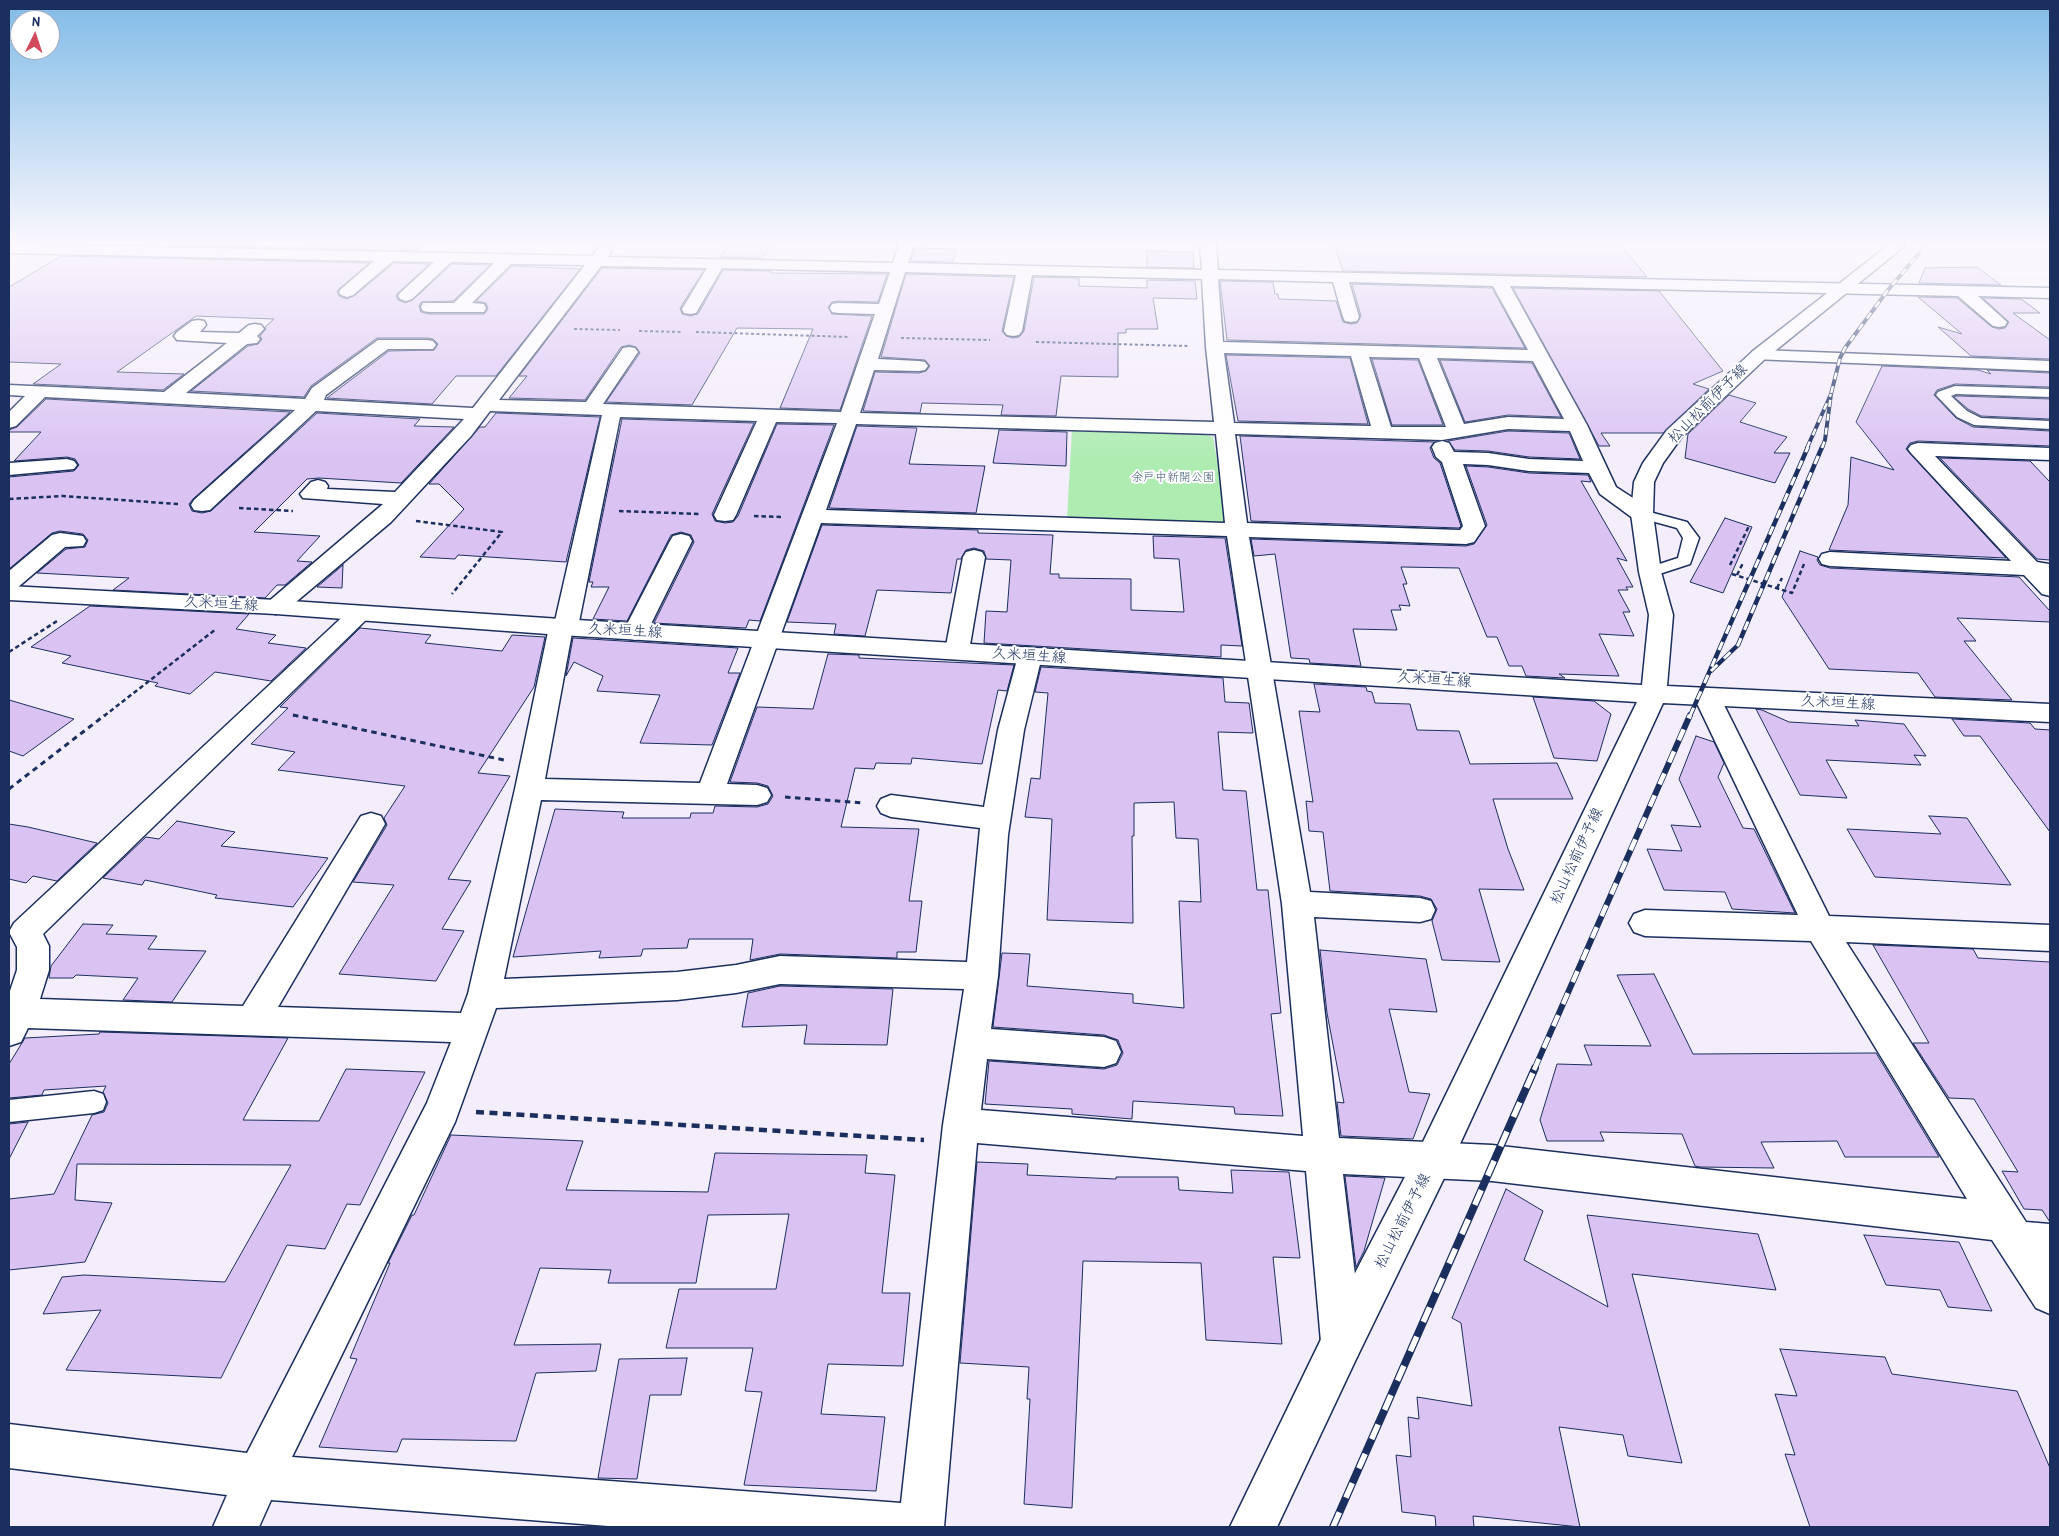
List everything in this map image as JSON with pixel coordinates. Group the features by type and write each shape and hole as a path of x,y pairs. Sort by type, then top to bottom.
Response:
{"street":[{"path":"276,607 383,517 432,468 553,316"},
{"path":"710,793 849,418 883,316"},
{"path":"1013,331 1016,316"},
{"path":"1213,316 1237,530 1258,669 1298,904 1342,1342"},
{"path":"1518,316 1577,424 1607,490 1642,514"},
{"name":"松山松前伊予線","path":"1253,1527 1342,1342 1434,1159 1654,694 1661,615 1650,572 1642,514 1644,482 1653,463 1669,441 1728,382 1809,316"},
{"path":"1991,316 1999,322"},
{"path":"170,397 255,336 183,336 198,325"},
{"path":"202,505 312,406 319,392 384,344 427,345"},
{"path":"1215,347 1541,356"},
{"path":"608,351 648,353"},
{"path":"1358,351 1383,433"},
{"path":"236,1527 259,1477 442,1110 473,1028 484,994 564,627 602,409 630,352"},
{"path":"1426,353 1457,431"},
{"path":"1759,355 2050,366"},
{"path":"867,364 918,366"},
{"path":"9,390 312,406 480,410 602,409 769,416 1383,433 1437,434 1508,423 1577,424"},
{"path":"9,422 41,391"},
{"path":"725,515 769,416"},
{"path":"1437,434 1446,457 1488,459 1530,465 1596,467"},
{"path":"2050,454 1918,449 2041,570 2050,589"},
{"path":"813,516 1466,537 1474,526 1451,458"},
{"path":"9,469 67,465"},
{"path":"318,486 310,494 401,499"},
{"path":"9,583 60,540 76,540"},
{"path":"635,632 681,541"},
{"path":"957,651 974,557"},
{"path":"1830,559 2041,570"},
{"name":"久米垣生線","path":"9,592 276,607 635,632 1654,694 2050,713"},
{"path":"360,613 260,708 17,929 33,946 33,970 14,1022 252,1020 473,1028"},
{"path":"921,1527 960,1134 982,976 993,834 1011,730 1030,656"},
{"path":"1707,697 1729,746 1820,928 2023,1235 2050,1294"},
{"path":"532,778 710,793 757,795"},
{"path":"891,806 997,819"},
{"path":"252,1020 371,824"},
{"path":"1298,904 1420,910"},
{"path":"1645,923 2050,938"},
{"path":"484,994 677,986 736,979 780,970 982,976"},
{"path":"973,1043 1104,1052"},
{"path":"960,1134 1492,1163 2023,1235"},
{"path":"9,1446 259,1477 911,1527"}],"lane":[{"path":"2050,393 1954,390 1942,395 1962,414 1979,422 2050,425"},
{"path":"1642,514 1682,525 1691,538 1685,561 1650,572"},
{"path":"9,1111 94,1102"}],"path":[{"path":"9,499 63,496 298,512"},
{"path":"383,517 502,532 432,618"},
{"path":"1730,565 1749,526"},
{"path":"1732,574 1792,593 1806,556"},
{"path":"1737,575 1743,563"},
{"path":"1777,588 1782,578"},
{"path":"9,652 93,597"},
{"path":"9,789 246,606"},
{"path":"260,708 532,778"},
{"path":"757,795 891,806"},
{"path":"442,1110 960,1134"}],"green space":[{"name":"余戸中新開公園","path":"1072,429 1200,433 1213,437 1227,520 1221,525 1067,520"}],"building":[{"path":"9,316 543,316 496,376 456,376 432,404 327,398 389,351 434,350 438,344 433,339 427,338 377,338 311,386 304,397 191,391 248,346 258,344 262,339 260,336 266,329 265,327 274,319 196,316 117,372 184,374 163,390 33,384 61,364 9,362"},
{"path":"565,316 872,316 840,410 780,408 813,329 737,328 692,405 606,402 640,353 636,347 629,345 621,347 585,400 509,398 527,376 519,376"},
{"path":"893,316 1005,316 1002,331 1006,336 1013,338 1019,337 1024,331 1027,316 1156,316 1158,329 1126,329 1126,333 1118,333 1118,377 1061,376 1056,416 1001,415 1003,405 922,403 920,413 863,411 875,372 919,373 926,371 930,366 925,360 881,357"},
{"path":"1224,316 1341,316 1343,322 1351,324 1357,323 1361,316 1507,316 1525,348 1227,340"},
{"path":"1528,316 1679,316 1723,371 1693,384 1709,389 1663,433 1601,433 1610,446 1599,446"},
{"path":"1940,316 1978,316 1992,327 1999,329 2005,328 2009,322 2002,316 2017,316 2050,340 2050,359 1971,356 1938,327 1962,334"},
{"path":"1226,355 1350,358 1368,424 1238,421"},
{"path":"1372,359 1418,360 1443,425 1392,425"},
{"path":"1440,360 1532,363 1561,417 1508,415 1465,422"},
{"path":"1882,366 1978,370 1991,374 1987,370 2050,373 2050,387 1955,384 1937,390 1934,395 1956,418 1973,427 2050,431 2050,446 1918,441 1910,443 1906,449 2006,558 1829,550 1848,505 1851,457 1894,470 1856,422"},
{"path":"1729,395 1756,403 1740,422 1787,437 1774,453 1790,453 1775,483 1685,458 1688,434"},
{"path":"1954,397 2050,399 2050,419 1981,416 1968,409"},
{"path":"46,399 290,412 193,499 189,504 192,511 202,513 211,511 317,413 420,419 414,426 454,427 401,483 319,478 307,479 254,532 320,536 297,561 312,562 285,585 277,585 265,598 113,590 129,578 37,573 66,549 85,547 88,540 83,534 60,531 52,533 9,569 9,477 74,471 79,465 75,459 67,457 14,461 41,432 9,432 9,430 17,427"},
{"path":"496,413 600,417 566,562 458,555 455,559 420,557 464,509 439,484 429,484 480,427 485,427"},
{"path":"622,419 754,423 712,514 715,521 725,523 733,522 738,516 777,424 834,425 760,621 749,620 746,628 654,623 694,542 691,535 681,532 671,535 627,621 593,619 609,587 591,587 593,582 589,582"},
{"path":"857,426 917,428 909,464 985,466 976,513 829,508"},
{"path":"999,430 1067,432 1066,466 993,463"},
{"path":"1508,431 1569,433 1580,459 1529,457 1488,451 1455,450 1448,441"},
{"path":"1240,436 1434,442 1430,448 1434,458 1440,463 1461,526 1459,528 1251,521"},
{"path":"1940,458 2030,461 2050,482 2050,560 2037,559"},
{"path":"1466,466 1529,473 1588,475 1591,482 1581,481 1627,561 1617,558 1633,587 1626,587 1628,590 1618,590 1630,612 1623,612 1634,636 1599,634 1619,676 1559,674 1565,678 1526,676 1522,666 1509,666 1497,637 1487,637 1459,568 1401,567 1407,584 1403,584 1410,606 1399,605 1401,610 1391,610 1397,630 1353,629 1361,666 1310,663 1309,659 1291,658 1275,554 1254,556 1251,539 1466,546 1474,544 1487,525"},
{"path":"1725,518 1752,527 1723,593 1690,582"},
{"path":"822,525 978,530 978,533 1053,535 1050,574 1059,574 1059,578 1131,579 1131,610 1184,612 1179,559 1154,558 1153,536 1225,538 1242,646 1221,645 1221,657 984,643 986,611 1007,612 1011,560 986,559 984,551 974,548 966,550 961,559 957,559 951,593 877,590 865,636 834,634 836,624 787,622"},
{"path":"1800,551 1818,557 1817,560 1820,565 1830,568 2019,577 2050,611 2050,622 1957,618 1976,641 1964,641 2012,700 1935,697 1918,673 1829,669 1782,597"},
{"path":"343,565 342,588 317,587"},
{"path":"90,606 249,614 236,629 276,635 268,643 306,648 271,681 215,672 190,694 155,686 158,683 62,663 71,656 31,647"},
{"path":"360,628 431,635 425,643 502,651 512,635 545,637 534,687 478,773 510,776 448,879 471,881 442,929 464,931 436,981 339,974 394,885 353,882 387,825 384,818 405,786 278,770 295,752 251,744 288,708 280,707"},
{"path":"573,638 738,648 728,673 740,673 712,745 640,743 660,695 597,691 603,676 574,662 566,676"},
{"path":"828,654 859,655 859,658 1014,665 1007,691 998,690 982,764 912,758 911,764 876,763 874,769 855,768 841,827 919,829 909,901 922,901 916,952 897,952 897,958 780,954 750,960 753,939 689,939 687,948 643,949 641,956 599,958 601,951 513,957 555,809 624,812 622,818 690,818 691,813 713,813 715,806 757,807 768,804 773,796 768,786 757,783 730,782 757,707 813,709"},
{"path":"1041,667 1223,678 1225,702 1249,703 1253,733 1218,732 1223,790 1246,791 1257,890 1268,890 1281,1013 1271,1014 1283,1116 1235,1114 1234,1107 1133,1101 1132,1119 1072,1114 1072,1109 985,1104 989,1061 1104,1069 1117,1065 1123,1053 1118,1040 1104,1035 993,1027 1002,953 1030,954 1027,986 1133,994 1133,1003 1184,1008 1179,901 1201,902 1198,839 1176,838 1174,802 1134,803 1134,836 1132,836 1133,923 1047,920 1052,819 1025,817 1031,778 1040,779 1048,693 1035,692"},
{"path":"1314,684 1366,687 1367,691 1372,692 1375,703 1410,704 1417,730 1459,731 1470,764 1557,763 1573,799 1493,799 1508,849 1524,890 1479,889 1500,962 1442,960 1432,921 1437,909 1431,899 1420,896 1330,891 1323,832 1309,831 1306,801 1313,802 1299,711 1320,712"},
{"path":"1533,697 1594,701 1611,714 1597,761 1554,758"},
{"path":"9,700 74,719 23,756 9,751"},
{"path":"1756,709 1789,722 1859,726 1855,720 1904,724 1926,756 1914,755 1921,765 1826,760 1847,798 1800,795"},
{"path":"1952,719 2030,723 2035,729 2050,730 2050,832 1980,736 1964,736"},
{"path":"1696,736 1714,742 1724,763 1718,777 1743,828 1754,829 1795,913 1732,909 1725,892 1664,890 1647,849 1682,851 1671,825 1701,827 1679,779"},
{"path":"1929,816 1967,818 2011,885 1875,877 1847,829 1941,834"},
{"path":"177,821 235,832 221,846 328,858 293,907 215,898 217,895 145,880 142,885 103,878 146,837 159,839"},
{"path":"9,824 97,843 57,881 33,876 26,883 9,879"},
{"path":"83,924 113,925 106,934 157,936 148,949 206,951 172,1002 123,1000 138,978 76,975 73,978 49,978 51,966"},
{"path":"1873,945 1973,949 1978,958 2050,962 2050,1222 2042,1210 2024,1209 2002,1171 2018,1172 1974,1099 1949,1098 1913,1043 1929,1043"},
{"path":"1320,950 1426,959 1437,1012 1389,1009 1409,1092 1430,1094 1413,1139 1341,1136 1337,1102 1344,1103 1327,1013"},
{"path":"1654,974 1693,1054 1876,1053 1939,1157 1845,1157 1837,1141 1761,1142 1774,1168 1700,1167 1695,1166 1682,1134 1600,1132 1604,1141 1547,1141 1540,1120 1557,1064 1592,1065 1584,1045 1651,1046 1617,975"},
{"path":"780,986 893,989 887,1045 804,1044 807,1025 742,1027 748,993"},
{"path":"100,1032 288,1038 243,1120 319,1121 346,1069 425,1072 360,1205 347,1204 325,1249 287,1245 221,1378 66,1370 101,1310 43,1314 62,1277 84,1275 225,1282 291,1165 77,1164 75,1200 112,1203 85,1262 9,1270 9,1199 54,1194 92,1115 104,1112 108,1103 103,1092 106,1086 44,1090 42,1095 9,1098 9,1064 25,1038 99,1034"},
{"path":"28,1122 9,1159 9,1124"},
{"path":"451,1135 583,1141 566,1190 708,1192 715,1153 867,1155 865,1173 895,1175 882,1293 910,1293 903,1366 828,1364 821,1414 885,1417 876,1491 744,1485 762,1392 745,1391 753,1348 666,1348 679,1289 776,1289 789,1214 708,1215 696,1283 608,1283 611,1270 540,1268 514,1345 601,1344 596,1371 536,1373 516,1441 402,1439 397,1452 319,1447 357,1359 350,1358 390,1263 388,1263 412,1215 414,1215"},
{"path":"977,1162 1028,1164 1027,1175 1116,1179 1116,1177 1178,1177 1179,1190 1233,1193 1231,1170 1289,1172 1300,1258 1273,1257 1282,1344 1206,1340 1201,1263 1083,1261 1072,1508 1024,1504 1030,1399 1027,1399 1029,1367 960,1363"},
{"path":"1345,1176 1385,1178 1364,1251 1356,1267"},
{"path":"1506,1189 1543,1211 1524,1260 1608,1307 1587,1215 1758,1234 1776,1290 1632,1274 1682,1463 1628,1456 1623,1435 1559,1427 1580,1527 1473,1516 1474,1527 1436,1527 1435,1516 1402,1512 1396,1455 1411,1457 1408,1417 1419,1419 1417,1397 1472,1406 1461,1323 1452,1318"},
{"path":"1864,1235 1959,1242 1992,1311 1948,1307 1940,1290 1886,1285"},
{"path":"1780,1349 1885,1357 1892,1374 2017,1391 2050,1468 2050,1527 1810,1527 1785,1454 1795,1455 1775,1394 1797,1396"},
{"path":"687,1358 681,1395 650,1395 637,1479 598,1478 619,1359"}],"railway":[{"path":"1831,394 1840,358 1845,348 1869,316"},
{"path":"1807,448 1831,394"},
{"path":"1822,448 1825,440 1831,394"},
{"path":"1690,716 1808,447"},
{"path":"1711,671 1738,645 1822,447"},
{"path":"1534,1070 1690,715"},
{"path":"1333,1527 1535,1068"}]}
